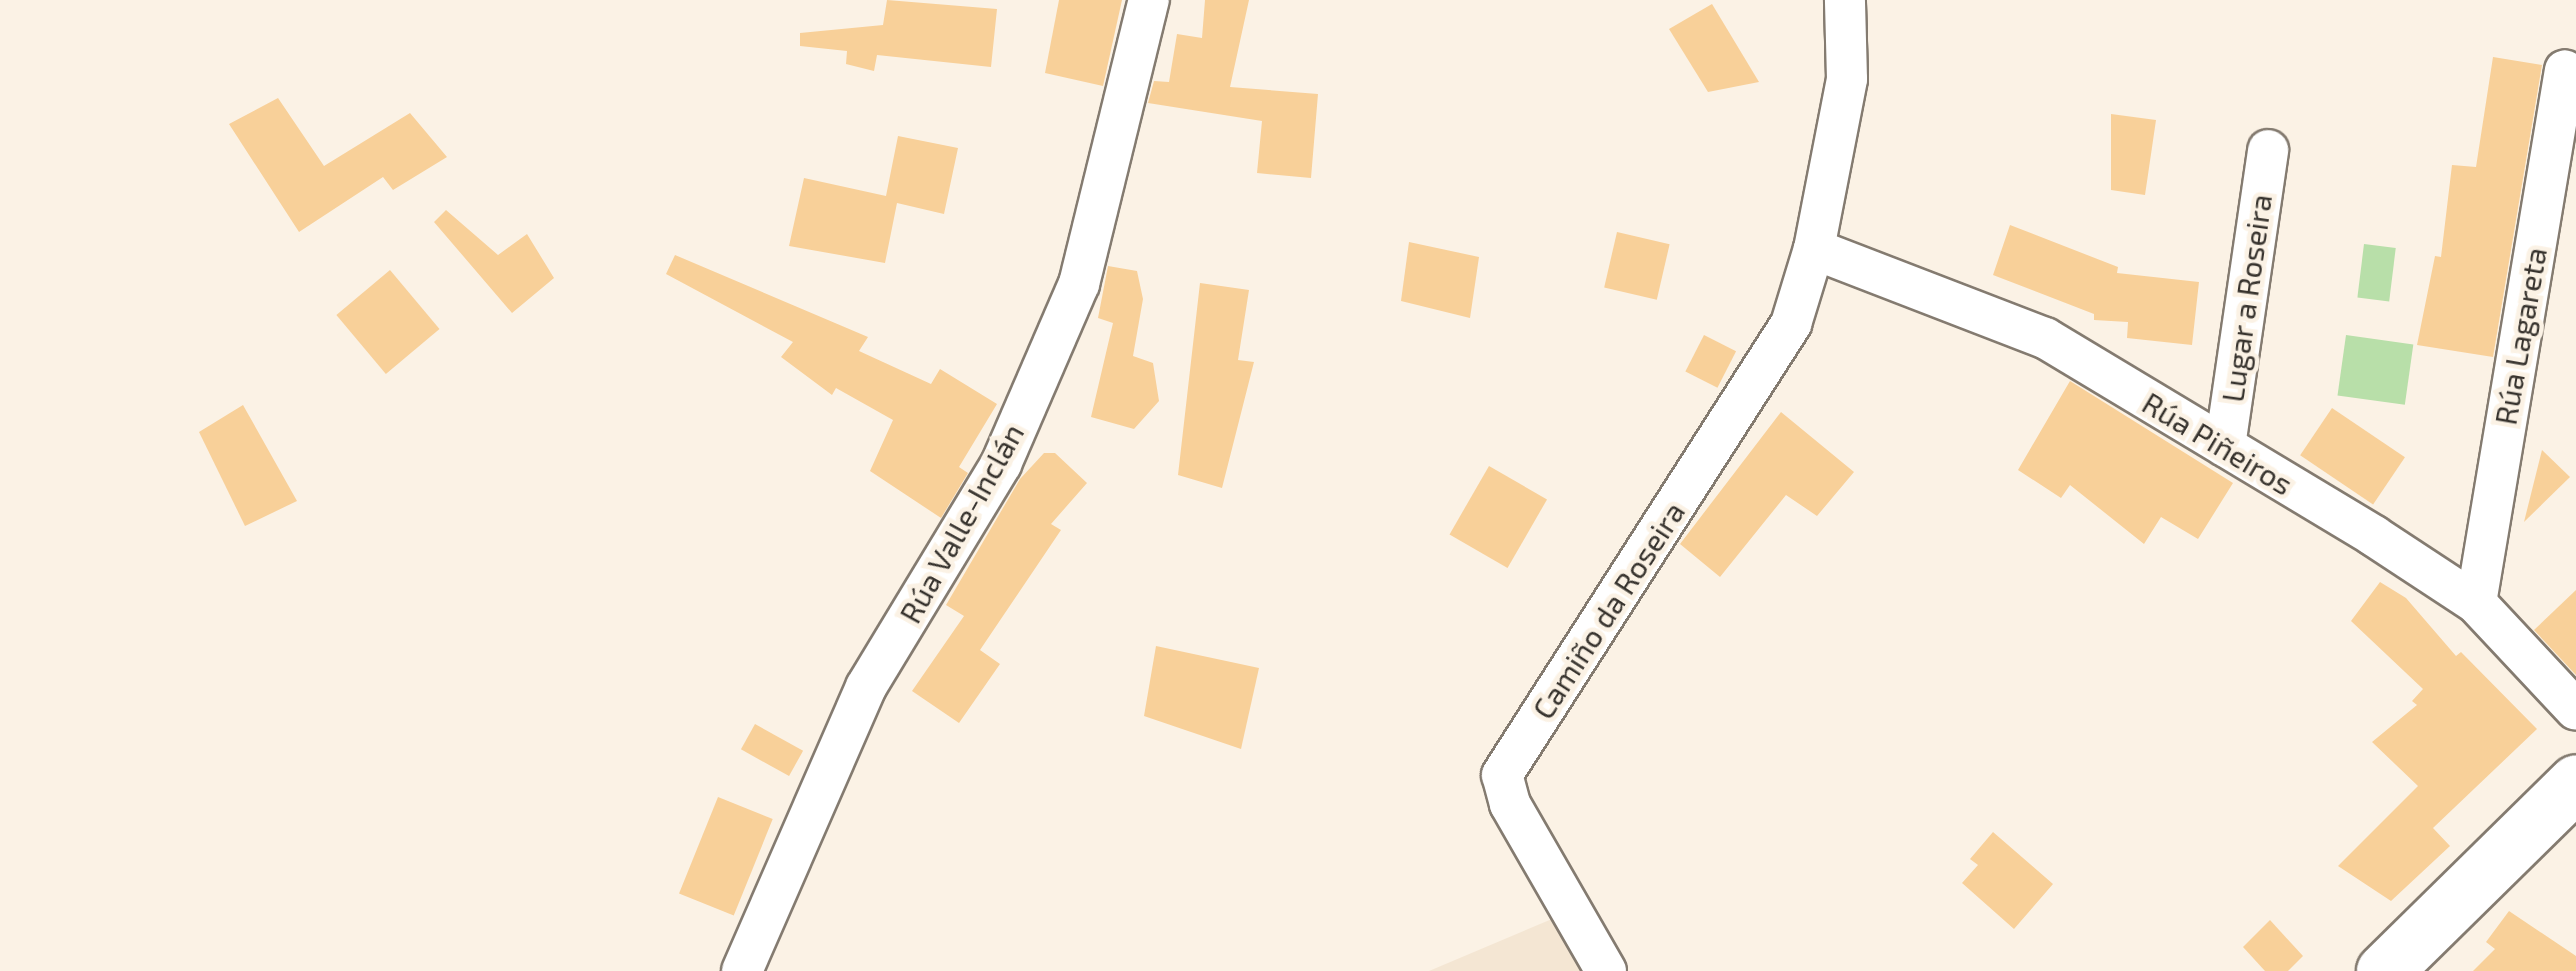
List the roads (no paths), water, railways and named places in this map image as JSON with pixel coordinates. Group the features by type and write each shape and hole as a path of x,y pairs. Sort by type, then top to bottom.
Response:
{"main road":[{"path":"2384,971 2576,782"}],"street":[{"name":"Rúa Valle-Inclán","path":"742,971 866,687 1001,464 1079,284 1149,0"},
{"path":"1814,249 1847,79 1845,0"},
{"name":"Rúa Lagareta","path":"2476,603 2565,70"},
{"name":"Lugar a Roseira","path":"2225,446 2268,150"},
{"name":"Rúa Piñeiros","path":"1814,249 2045,338 2225,446 2476,603 2576,710"},
{"name":"Camiño da Roseira","path":"1606,971 1510,804 1502,774 1791,324 1814,249"}]}
